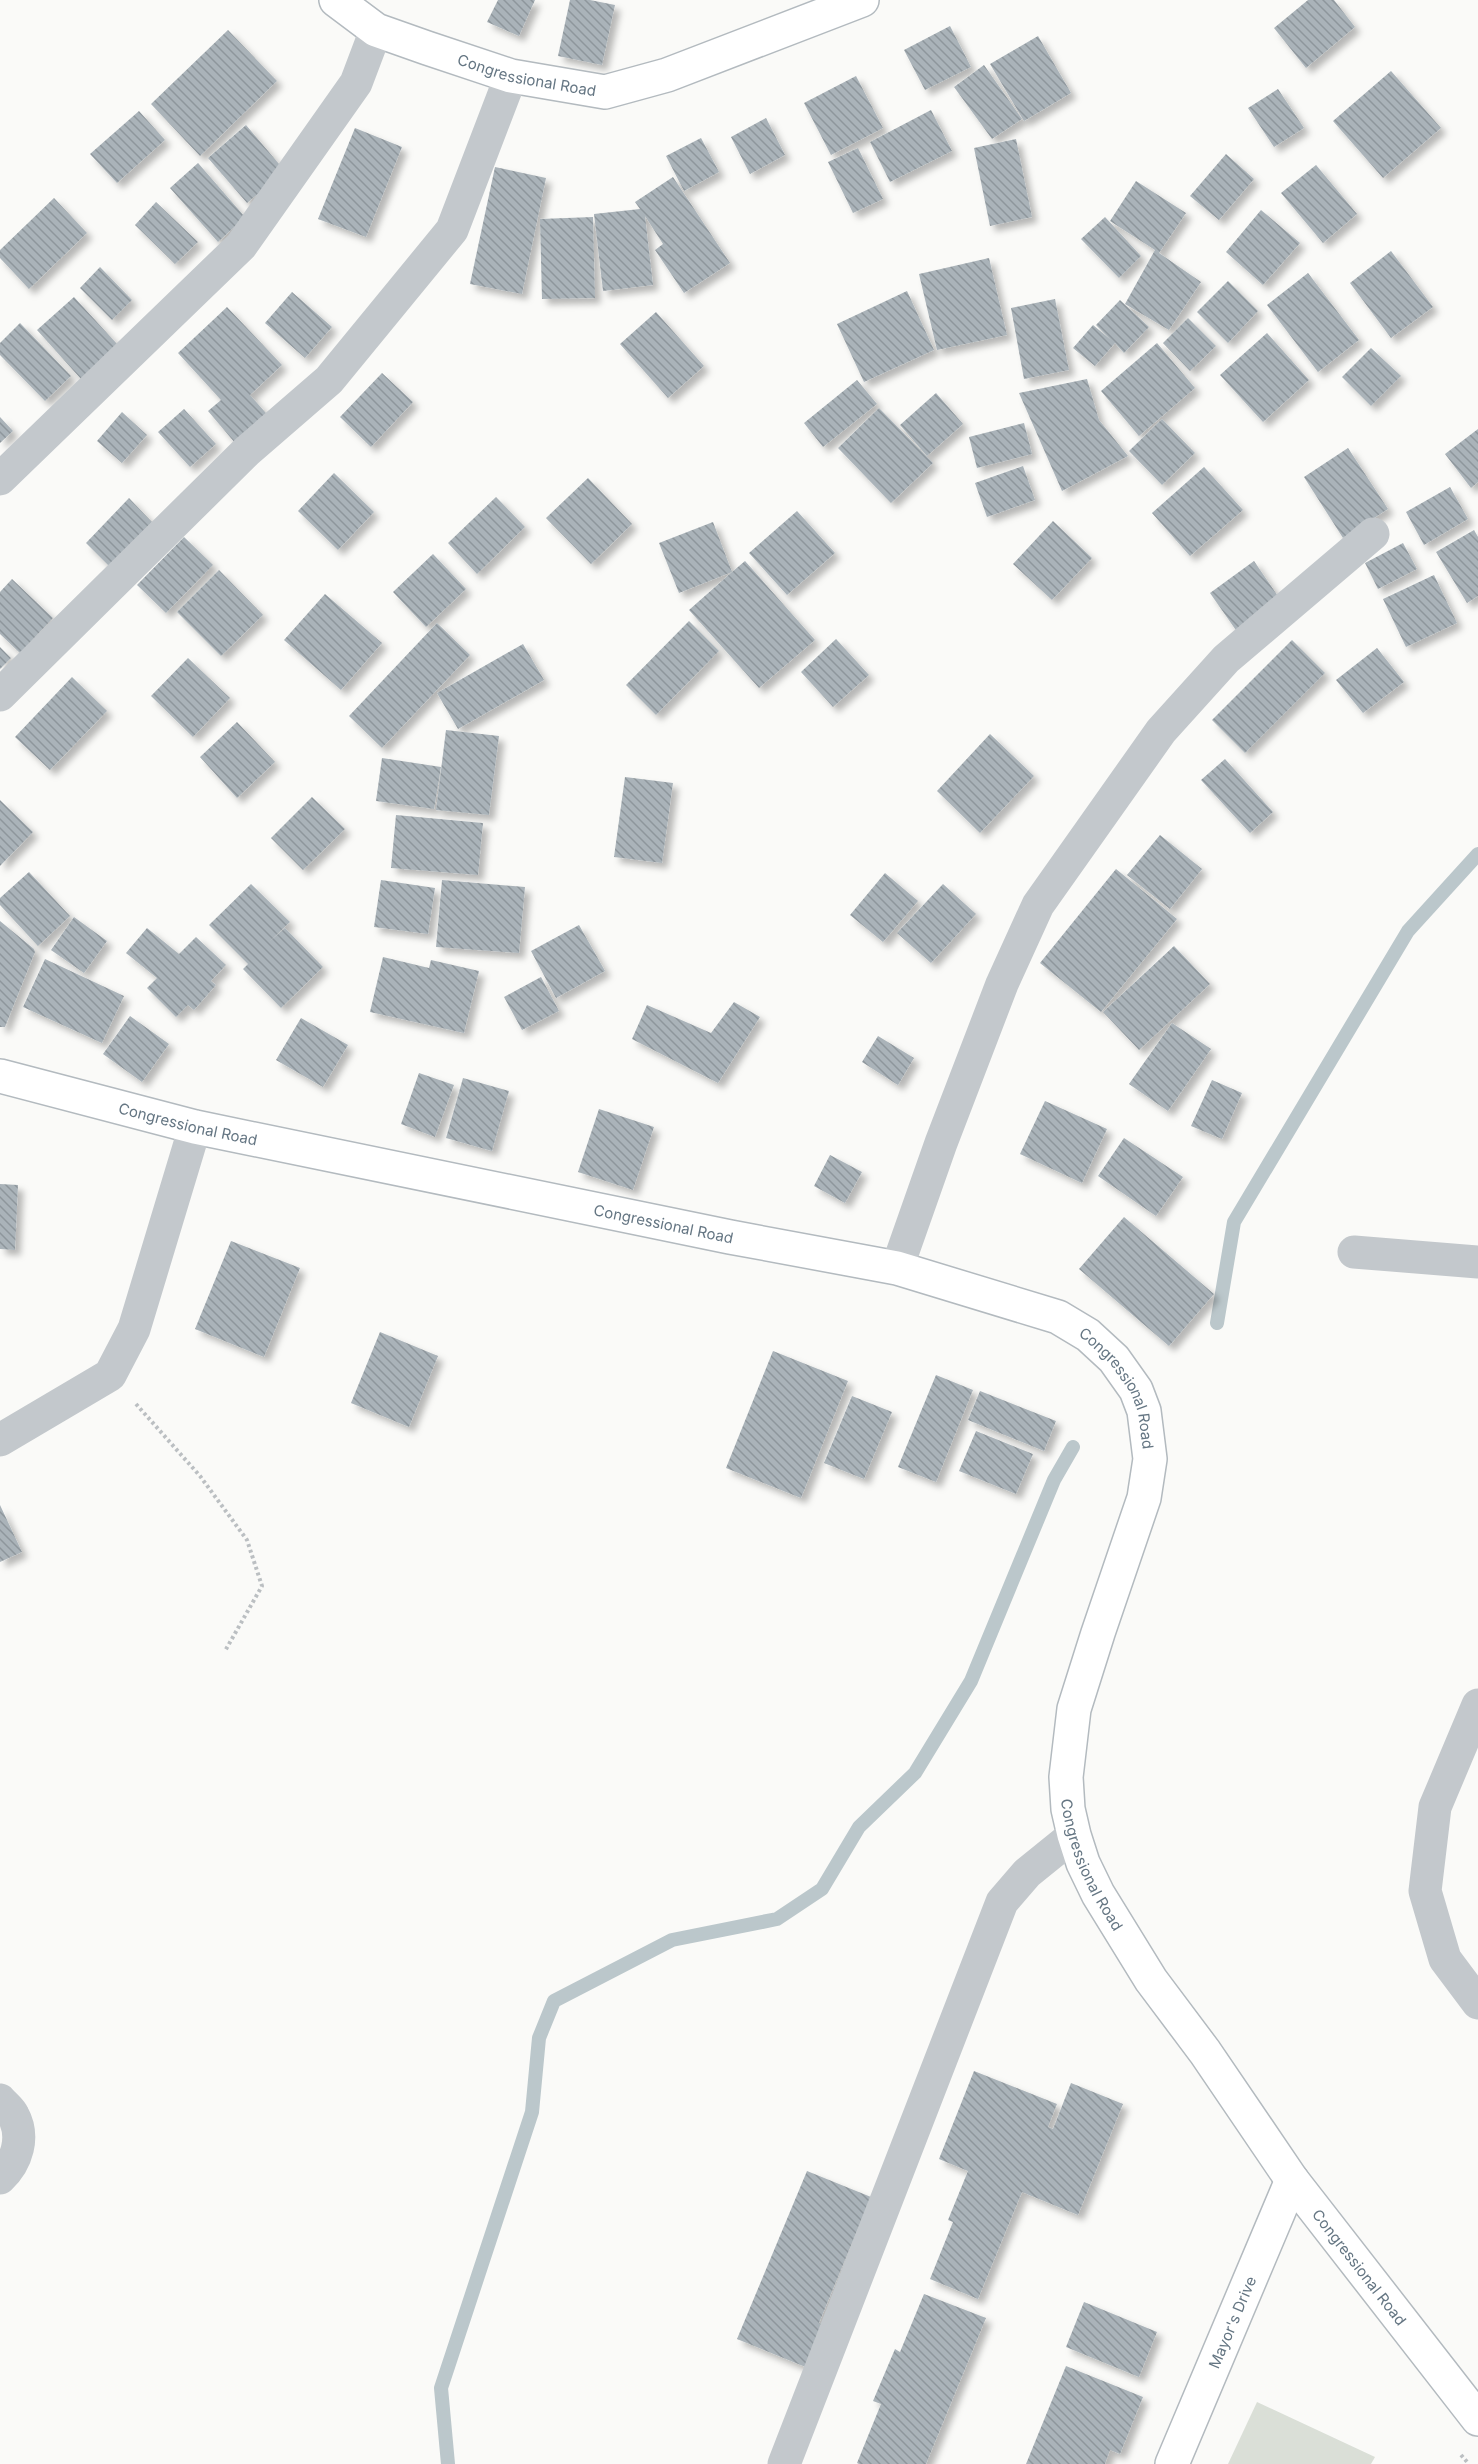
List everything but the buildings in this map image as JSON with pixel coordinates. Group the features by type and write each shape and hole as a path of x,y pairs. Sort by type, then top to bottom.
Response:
{"main road":[{"name":"Congressional Road","path":"336,0 376,30 511,76 606,92 667,75 862,0"},
{"name":"Congressional Road","path":"0,1076 195,1127 730,1237 897,1268 1058,1317 1088,1335 1114,1359 1136,1390 1144,1411 1150,1459 1144,1498 1074,1709 1066,1777 1068,1809 1083,1863 1098,1894 1151,1980 1205,2052 1292,2180 1478,2418"},
{"name":"Mayor's Drive","path":"1172,2464 1292,2180"}],"street":[{"path":"0,479 241,246 356,82 376,30"},
{"path":"0,695 247,451 329,380 452,230 511,76"},
{"path":"897,1268 941,1143 998,995 1038,904 1161,731 1219,667 1373,534"},
{"path":"0,1440 110,1375 134,1329 195,1127"},
{"path":"1354,1252 1478,1262"},
{"path":"1478,1706 1435,1807 1425,1891 1445,1959 1478,2003"},
{"path":"784,2464 1002,1902 1027,1873 1074,1835"},
{"path":"0,2100 14,2115 20,2146 8,2171 0,2178"}],"path":[{"path":"110,1375 200,1476 247,1540 262,1586 225,1652"}],"shaded area":[{"path":"1257,2402 1375,2457 1371,2464 1228,2464"}],"waterway":[{"path":"1217,1323 1234,1222 1408,931 1478,854"},
{"path":"448,2464 441,2388 532,2112 539,2038 554,2001 672,1940 777,1919 822,1889 859,1827 915,1773 971,1681 1054,1480 1073,1447"}]}
